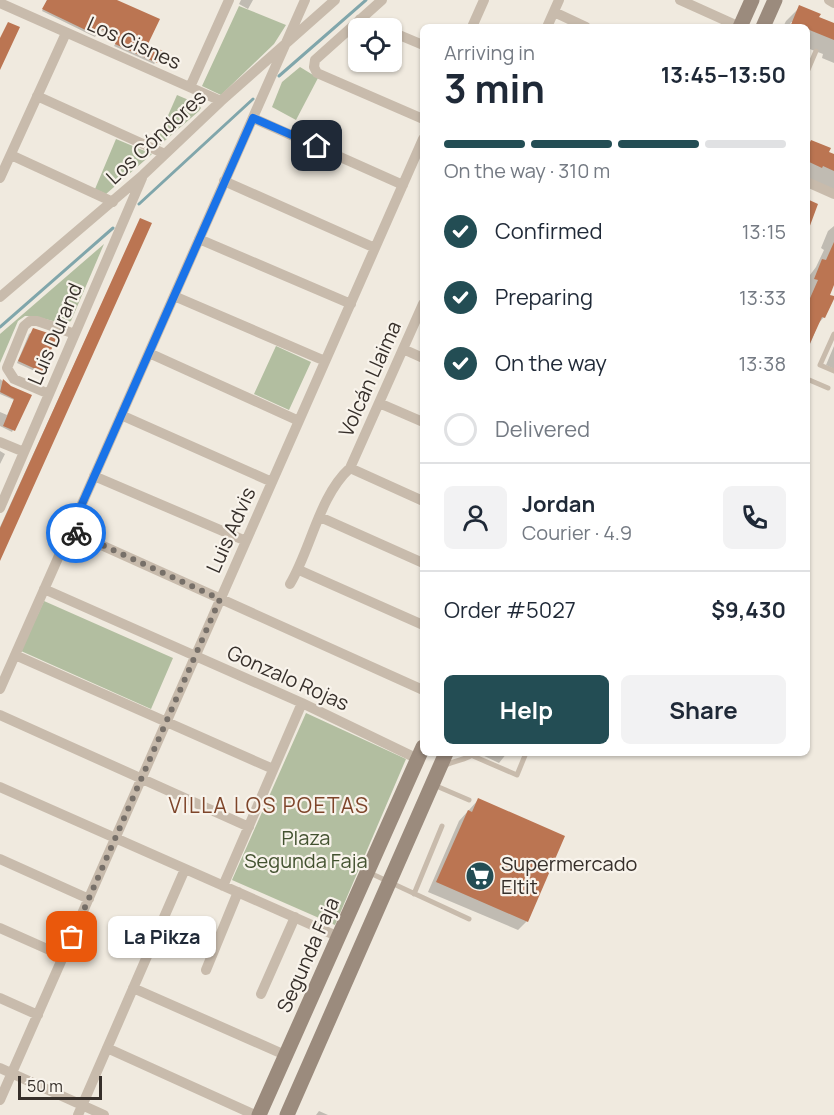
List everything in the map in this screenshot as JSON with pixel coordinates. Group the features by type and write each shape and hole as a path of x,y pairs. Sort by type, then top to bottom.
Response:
{"main road":[{"path":"741,24 752,0"},
{"path":"764,24 775,0"},
{"name":"Segunda Faja","path":"260,1115 420,753"},
{"path":"287,1115 445,756"}],"street":[{"path":"190,87 229,0"},
{"path":"0,689 305,0"},
{"name":"Los Cóndores","path":"0,297 144,175 221,101 334,0"},
{"path":"362,18 382,0"},
{"path":"548,24 559,0"},
{"path":"680,0 733,24"},
{"path":"828,0 834,3"},
{"path":"473,24 481,1"},
{"name":"Los Cisnes","path":"0,3 221,101"},
{"path":"554,12 580,24"},
{"path":"348,31 315,60 314,67 317,73 420,117"},
{"path":"0,178 66,33"},
{"path":"402,36 420,44"},
{"path":"38,96 165,154"},
{"path":"253,118 403,185"},
{"name":"Luis Advis","path":"0,1100 420,146"},
{"path":"11,155 113,202"},
{"name":"Luis Durand","path":"0,508 144,175"},
{"path":"224,181 375,248"},
{"path":"810,183 834,194"},
{"path":"199,239 351,304"},
{"path":"174,296 325,362"},
{"name":"Volcán Llaima","path":"290,584 299,570 333,489 350,468 420,311"},
{"path":"49,394 14,379 8,373 7,363 24,326 30,321 38,321 75,334"},
{"path":"403,349 420,357"},
{"path":"149,353 299,421"},
{"path":"379,403 420,421"},
{"path":"121,415 272,482"},
{"path":"0,442 24,452"},
{"path":"350,468 420,500"},
{"path":"94,476 246,541"},
{"path":"320,517 420,562"},
{"path":"70,531 420,689"},
{"path":"299,570 420,624"},
{"name":"Gonzalo Rojas","path":"44,589 420,753"},
{"path":"15,655 273,769"},
{"path":"223,885 302,703"},
{"path":"0,715 249,827"},
{"path":"0,787 339,937"},
{"path":"0,859 89,898"},
{"path":"80,1110 185,869"},
{"path":"206,970 238,892"},
{"path":"261,994 295,917"},
{"path":"0,928 63,956"},
{"path":"133,988 285,1055"},
{"path":"0,998 38,1015"},
{"path":"108,1048 255,1115"},
{"path":"0,1068 80,1110 104,1115"}],"lane":[{"path":"810,65 816,51"},
{"path":"834,334 820,365 834,371"},
{"path":"810,380 828,387"},
{"path":"439,768 468,756"},
{"path":"478,756 517,775 525,756"},
{"path":"432,784 469,800"},
{"path":"414,894 442,826"},
{"path":"368,872 469,919"}],"green space":[{"path":"239,6 286,25 274,44 221,95 202,86"},
{"path":"300,67 318,78 296,120 272,107 282,82"},
{"path":"177,95 198,104 201,108 160,145 156,143"},
{"path":"116,139 152,154 106,194 95,189"},
{"path":"104,244 71,321 64,324 34,316 25,316 18,321 0,363 0,334"},
{"path":"276,346 311,362 289,410 254,394"},
{"path":"44,601 173,658 151,709 21,651"},
{"name":"Plaza Segunda Faja","path":"306,713 406,759 335,925 232,880"}],"building":[{"path":"47,0 117,0 160,19 148,44 163,51 157,63 115,44 118,37 101,29 98,36 42,9"},
{"path":"799,5 821,14 819,17 834,23 834,40 810,30 810,24 791,24"},
{"path":"8,22 20,27 0,70 0,38"},
{"path":"811,140 831,148 829,152 834,154 834,171 810,162"},
{"path":"810,200 818,204 810,226"},
{"path":"140,218 152,223 0,561 0,528"},
{"path":"834,242 834,285 830,295 834,296 834,299 825,318 822,317 810,343 810,298 818,280 814,279 822,259 826,260"},
{"path":"33,328 57,336 42,372 18,361"},
{"path":"3,379 11,386 32,395 15,431 3,426 14,399 0,392"},
{"path":"478,798 565,836 528,922 436,882 468,810 472,812"}],"waterway":[{"path":"279,76 366,0"},
{"path":"139,204 253,99"},
{"path":"0,327 113,228"}],"way so far":[{"path":"72,937 220,599 76,533"}],"place":[{"name":"Supermercado Eltit","path":"480,876"},
{"name":"La Pikza","path":"72,937"}],"district":[{"name":"VILLA LOS POETAS","path":"269,806"}],"route":[{"path":"76,533 70,531 253,118 317,146"}]}
